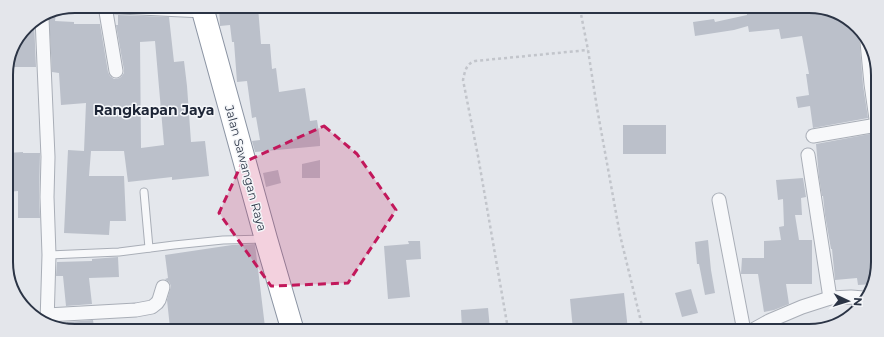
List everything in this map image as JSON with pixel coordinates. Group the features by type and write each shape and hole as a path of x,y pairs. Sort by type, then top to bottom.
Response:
{"highway":[{"name":"Jalan Sawangan Raya","path":"203,13 291,324"}],"street":[{"path":"106,13 116,71"},
{"path":"42,22 48,157 47,197 49,255 47,317"},
{"path":"868,58 871,84"},
{"path":"813,136 871,126"},
{"path":"808,155 830,298"},
{"path":"719,200 743,324"},
{"path":"50,319 152,307 159,300 163,287"},
{"path":"764,324 802,307 830,298 860,298"}],"lane":[{"path":"144,192 149,248"},
{"path":"49,255 119,252 223,240 266,239"}],"path":[{"path":"581,13 620,235 642,324"},
{"path":"507,324 478,156 463,80 465,71 470,62 475,61 588,50"}],"highlighted area":[{"path":"324,126 357,154 396,210 348,283 271,286 219,213 242,163"}],"building":[{"path":"219,13 258,13 261,44 270,44 272,69 276,68 279,92 305,88 310,121 317,120 320,146 255,152 252,141 260,140 256,117 252,118 247,81 237,82 234,42 232,42 230,25 220,26"},
{"path":"747,13 821,14 836,19 853,31 859,39 863,85 868,118 813,128 810,106 798,108 796,97 809,95 806,74 809,74 802,36 781,39 779,29 749,32 748,26 734,30 695,36 693,22 714,19 715,22 747,15"},
{"path":"118,15 169,17 174,62 184,61 191,142 205,141 209,176 172,180 172,177 128,182 124,151 91,151 89,176 124,176 126,221 110,221 109,235 64,233 68,150 84,151 86,103 61,105 59,73 52,72 49,19 51,18 56,16 55,21 74,22 74,24 100,24 108,72 110,76 117,79 124,73 116,25 118,25","holes":["155,41 164,145 141,148 140,42"]},
{"path":"34,28 36,67 14,67 19,48"},
{"path":"623,125 666,125 666,154 623,154"},
{"path":"870,134 871,262 867,284 858,285 857,278 835,280 832,249 819,177 816,144"},
{"path":"13,153 40,153 40,218 18,218 18,191 13,191"},
{"path":"320,160 320,178 302,178 302,164"},
{"path":"278,170 281,183 266,187 263,173"},
{"path":"803,178 806,197 801,198 802,215 795,215 799,240 812,240 812,284 786,284 789,304 764,312 758,274 741,274 742,258 764,258 764,241 781,240 779,227 784,226 783,199 778,200 776,180"},
{"path":"708,240 715,293 705,295 699,264 697,264 695,242"},
{"path":"408,241 420,241 421,259 406,260 410,297 388,299 384,246 409,244"},
{"path":"255,244 265,324 170,324 167,300 171,286 165,279 168,278 165,255 232,245"},
{"path":"118,257 119,277 89,278 92,304 66,306 63,276 56,276 57,262 92,261 92,259"},
{"path":"691,289 698,313 682,317 675,293"},
{"path":"624,293 627,324 572,324 570,299"},
{"path":"488,308 490,324 462,324 461,310"},
{"path":"93,320 94,324 75,324 67,322"}],"district":[{"name":"Rangkapan Jaya","path":"154,110"}]}
